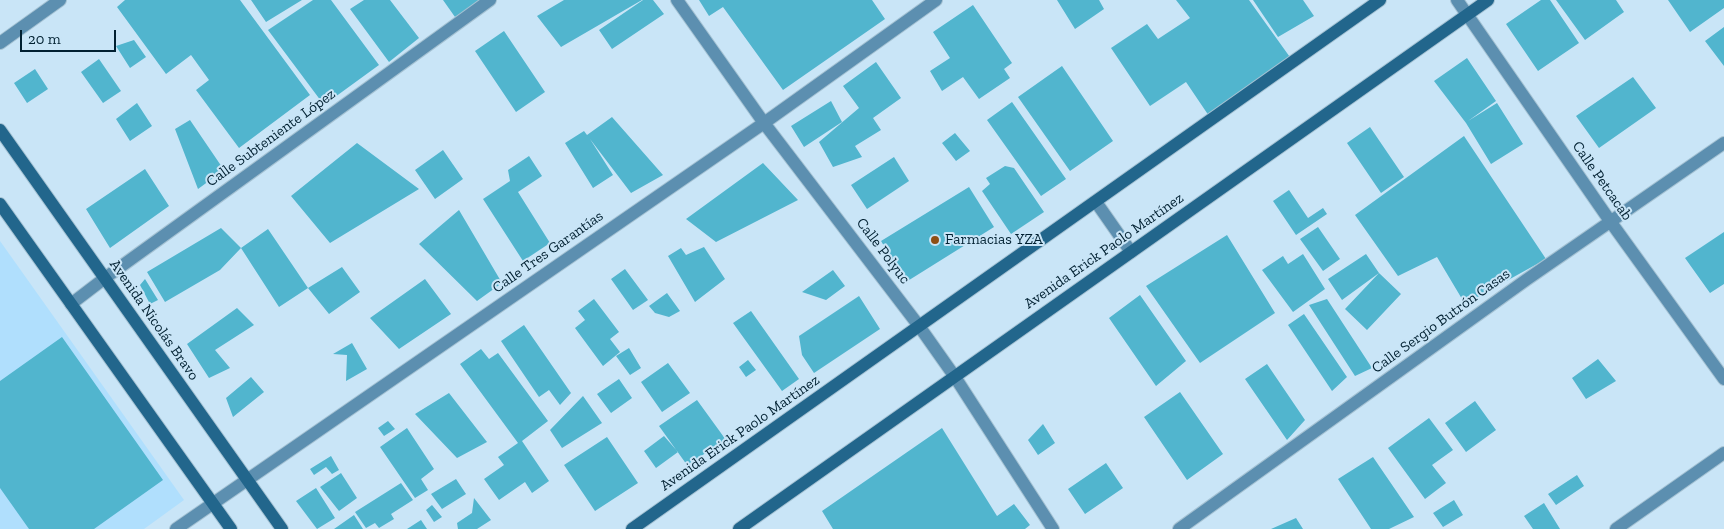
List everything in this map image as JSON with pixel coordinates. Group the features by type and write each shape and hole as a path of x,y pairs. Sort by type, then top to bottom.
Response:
{"main road":[{"name":"Avenida Erick Paolo Martínez","path":"632,529 1380,0"},
{"name":"Avenida Erick Paolo Martínez","path":"739,529 1488,0"},
{"name":"Avenida Nicolás Bravo","path":"0,130 282,529"},
{"path":"0,204 231,529"}],"street":[{"path":"0,43 60,0"},
{"name":"Calle Subteniente López","path":"71,304 490,0"},
{"name":"Calle Polyuc","path":"677,0 764,123 920,326 1053,529"},
{"name":"Calle Tres Garantías","path":"176,529 764,123 936,0"},
{"name":"Calle Petcacab","path":"1457,0 1610,221 1724,379"},
{"name":"Calle Sergio Butrón Casas","path":"1179,529 1610,221 1724,143"},
{"path":"1096,202 1131,252"},
{"path":"1616,529 1724,453"}],"shaded area":[{"path":"0,241 184,500 144,529 0,529"}],"building":[{"path":"125,0 240,0 310,95 239,148 196,90 209,80 191,55 166,74 117,7"},
{"path":"251,0 302,0 266,22"},
{"path":"313,0 331,0 379,65 324,105 268,30"},
{"path":"364,0 390,0 419,38 389,62 350,9"},
{"path":"443,0 483,0 455,17"},
{"path":"564,0 642,0 561,47 537,16"},
{"path":"643,0 653,0 664,14 612,49 599,30"},
{"path":"699,0 872,0 885,19 783,90 723,7 709,16"},
{"path":"1057,0 1099,0 1104,9 1075,29"},
{"path":"1176,0 1249,0 1292,60 1209,116 1186,82 1150,106 1111,48 1147,24 1158,39 1190,18"},
{"path":"1253,0 1303,0 1314,16 1278,37"},
{"path":"1541,0 1550,0 1579,43 1538,71 1506,24"},
{"path":"1556,0 1616,0 1624,12 1585,40"},
{"path":"1668,0 1724,0 1724,8 1690,32"},
{"path":"973,5 1012,63 1004,69 1010,78 979,99 963,77 942,91 930,71 950,58 933,32"},
{"path":"1724,27 1724,66 1705,41"},
{"path":"504,31 545,92 516,112 475,51"},
{"path":"134,40 146,57 130,68 116,46"},
{"path":"1467,58 1496,101 1468,121 1497,103 1523,144 1491,164 1466,123 1434,81"},
{"path":"99,59 121,91 103,103 81,72"},
{"path":"876,62 901,98 873,118 881,130 855,146 862,157 833,167 819,142 859,108 843,86"},
{"path":"1062,66 1113,141 1070,171 1018,97"},
{"path":"35,69 48,89 27,103 14,83"},
{"path":"1633,77 1656,108 1599,148 1576,116"},
{"path":"831,101 842,122 804,147 791,126"},
{"path":"1012,102 1066,179 1041,196 987,120"},
{"path":"137,103 152,126 130,141 116,119"},
{"path":"612,117 663,175 631,193 590,139 613,175 593,188 565,143 584,131 587,135"},
{"path":"190,120 224,170 198,189 175,129"},
{"path":"1370,127 1404,177 1381,193 1347,143"},
{"path":"955,133 970,151 956,161 942,143"},
{"path":"1464,136 1546,259 1465,304 1437,257 1398,276 1355,215"},
{"path":"357,143 419,189 330,243 291,196"},
{"path":"443,150 463,179 435,199 415,170"},
{"path":"529,156 542,176 518,192 550,243 523,261 483,199 510,181 508,170"},
{"path":"894,157 909,181 867,209 851,185"},
{"path":"763,163 798,200 716,242 686,219"},
{"path":"1005,166 1014,168 1044,212 1011,234 982,191 990,184 986,178"},
{"path":"145,169 169,206 110,248 86,209"},
{"path":"969,187 994,227 906,282 881,241"},
{"path":"1289,190 1308,218 1323,208 1327,214 1296,235 1273,201"},
{"path":"459,210 502,283 477,301 419,244"},
{"path":"1318,227 1340,259 1323,271 1300,239"},
{"path":"221,228 241,248 220,270 165,302 147,272"},
{"path":"268,229 308,288 279,307 241,248"},
{"path":"1724,232 1724,284 1710,293 1685,258"},
{"path":"1227,235 1275,313 1200,363 1146,286"},
{"path":"704,247 725,279 695,302 668,256 681,248 686,255"},
{"path":"1303,254 1325,289 1293,312 1262,270 1283,256 1288,264"},
{"path":"1366,254 1379,273 1342,300 1328,279"},
{"path":"342,267 360,292 329,314 308,288"},
{"path":"625,269 648,300 633,310 611,279"},
{"path":"833,270 845,286 826,300 802,292"},
{"path":"1379,273 1401,294 1367,330 1345,309"},
{"path":"145,279 158,300 150,304 140,285"},
{"path":"425,279 451,314 399,349 370,318"},
{"path":"667,293 680,311 669,317 655,313 649,306"},
{"path":"1140,295 1186,361 1156,386 1109,318"},
{"path":"859,296 880,329 814,373 802,355 799,336"},
{"path":"594,299 619,332 610,339 620,352 603,366 575,328 585,320 578,311"},
{"path":"1327,299 1372,368 1355,376 1309,305"},
{"path":"237,308 254,325 215,350 230,368 209,378 187,344"},
{"path":"751,311 799,379 782,391 733,323"},
{"path":"1304,314 1347,377 1332,391 1288,325"},
{"path":"524,325 571,393 560,405 549,390 539,397 501,341"},
{"path":"62,337 163,480 94,529 29,529 0,488 0,381"},
{"path":"352,343 367,369 346,381 347,355 333,354"},
{"path":"629,348 641,368 630,375 616,356"},
{"path":"481,349 489,359 498,353 548,421 522,441 549,481 532,493 525,482 499,500 484,479 504,465 498,457 518,443 460,364"},
{"path":"1598,359 1616,381 1586,399 1572,378"},
{"path":"748,360 756,370 746,377 739,367"},
{"path":"668,363 690,393 662,412 641,382"},
{"path":"1267,364 1305,420 1287,440 1245,379"},
{"path":"251,377 264,392 233,417 226,398"},
{"path":"619,379 632,398 611,413 597,394"},
{"path":"1180,392 1223,454 1187,480 1144,417"},
{"path":"449,393 487,442 457,458 415,414"},
{"path":"583,396 602,423 562,448 550,430"},
{"path":"697,400 726,440 687,465 659,426"},
{"path":"1475,401 1496,430 1466,452 1445,423"},
{"path":"1429,418 1453,450 1432,465 1446,483 1425,499 1388,448"},
{"path":"388,421 395,429 384,436 378,428"},
{"path":"1043,424 1055,443 1038,455 1028,440"},
{"path":"407,428 434,469 421,479 428,490 415,498 380,447"},
{"path":"942,428 997,516 1014,504 1030,525 1025,529 833,529 822,511"},
{"path":"664,436 678,452 656,468 644,451"},
{"path":"607,437 638,483 595,511 564,465"},
{"path":"331,456 339,470 332,474 326,467 314,475 310,469"},
{"path":"1373,457 1414,517 1389,529 1371,529 1338,479"},
{"path":"1106,463 1123,488 1085,514 1068,489"},
{"path":"341,473 357,498 339,511 320,487"},
{"path":"1577,475 1584,486 1556,505 1548,494"},
{"path":"456,479 466,494 442,509 431,494"},
{"path":"401,483 413,500 391,514 394,519 379,528 375,523 366,528 355,512"},
{"path":"316,488 335,518 317,529 296,501"},
{"path":"474,498 491,520 477,529 458,529 457,523 472,513"},
{"path":"1454,500 1463,515 1443,527 1433,513"},
{"path":"1544,503 1560,529 1533,529 1524,516"},
{"path":"432,505 442,517 434,522 426,510"},
{"path":"354,515 363,529 334,529"},
{"path":"1296,518 1303,529 1271,529"},
{"path":"421,520 427,529 407,529"}],"place":[{"name":"Farmacias YZA","path":"935,240"}]}
